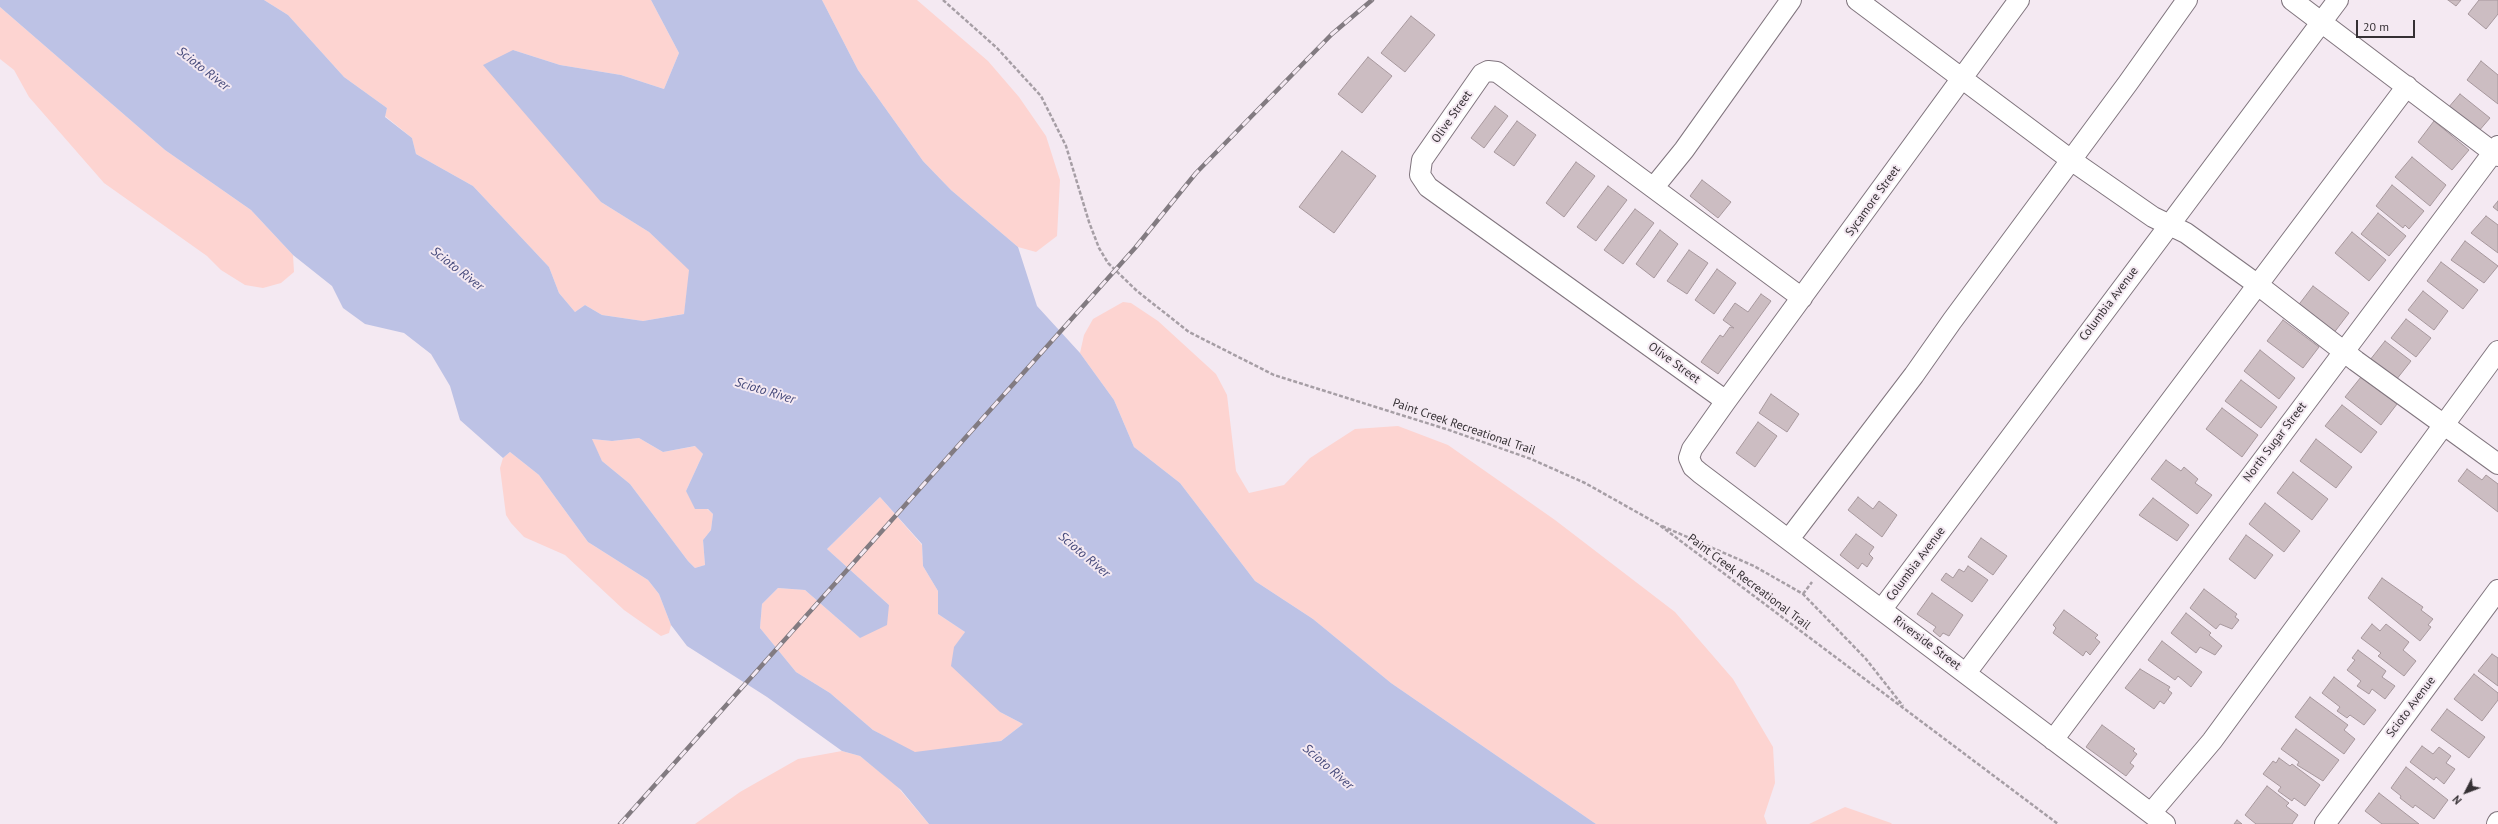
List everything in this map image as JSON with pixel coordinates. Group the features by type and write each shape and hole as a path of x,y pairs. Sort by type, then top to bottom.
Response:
{"street":[{"path":"1654,187 1684,150 1790,0"},
{"path":"1857,0 2071,160 2153,217 2186,233 2258,285 2343,351 2498,464"},
{"name":"Sycamore Street","path":"1726,401 2019,0"},
{"path":"1789,539 1914,375 2187,0"},
{"path":"2292,0 2496,152"},
{"name":"Columbia Avenue","path":"1882,609 2338,0"},
{"name":"Olive Street","path":"1726,401 1428,187 1420,175 1422,160 1482,74 1488,71 1497,72 1802,298"},
{"path":"1966,673 2407,86"},
{"name":"North Sugar Street","path":"2053,740 2343,351 2496,152"},
{"path":"2158,819 2212,741 2498,351"},
{"name":"Riverside Street","path":"1726,401 1692,449 1689,458 1693,467 2158,819"},
{"name":"Scioto Avenue","path":"2325,824 2498,590"}],"path":[{"name":"Paint Creek Recreational Trail","path":"943,0 997,48 1041,96 1066,146 1089,222 1099,248 1108,263 1137,290 1189,332 1274,375 1449,430 1531,459 1585,482 1658,524 2058,824"},
{"path":"1658,524 1754,566 1803,594 1866,659 1905,710"}],"shaded area":[{"path":"264,0 651,0 679,53 664,89 621,75 560,65 513,50 601,202 649,232 690,270 684,314 643,321 602,315 585,305 575,312 559,293 549,267 473,186 416,154 412,138 385,116 387,108 344,77 288,15"},
{"path":"822,0 917,0 988,61 1019,97 1046,136 1060,180 1057,236 1036,252 1018,247 951,190 923,161 858,70"},
{"path":"0,7 165,150 251,210 293,255 294,272 281,283 263,288 245,285 221,270 207,256 104,183 29,97 14,70 0,59"},
{"path":"1123,302 1131,303 1158,321 1216,374 1227,395 1236,471 1249,493 1284,485 1310,458 1355,429 1398,426 1448,445 1555,520 1675,612 1733,679 1773,747 1775,783 1764,816 1767,824 1596,824 1391,683 1313,619 1255,581 1180,483 1134,447 1114,400 1080,353 1084,335 1093,319"},
{"path":"639,438 663,452 696,446 703,454 686,491 713,514 711,530 703,540 705,565 695,568 688,561 630,484 602,461 591,439 612,441"},
{"path":"510,452 539,475 588,542 648,580 659,594 671,625 669,633 661,636 624,610 565,555 524,537 511,523 506,515 500,468 503,458"},
{"path":"880,497 922,545 923,566 938,591 938,614 965,632 955,647 1000,712 1023,724 1001,741 915,753 873,730 830,693 796,672 760,628 762,604 778,588 805,590 860,638 889,605 827,549"},
{"path":"842,751 860,756 895,784 929,824 695,824 740,792 798,759"},
{"path":"1845,807 1891,823 1892,824 1809,824"}],"water":[{"name":"Scioto River","path":"0,0 264,0 288,15 344,77 387,108 385,117 412,138 416,154 473,186 549,267 559,293 575,312 585,305 602,315 643,321 684,314 689,270 649,232 601,202 483,65 513,50 560,65 621,75 664,89 679,53 651,0 822,0 858,70 923,161 951,190 1018,247 1037,306 1080,353 1114,400 1134,447 1180,483 1255,581 1313,619 1391,683 1596,824 929,824 901,790 860,756 842,751 767,697 687,646 671,625 659,594 648,580 588,542 539,475 510,452 503,458 460,420 450,386 431,354 404,333 365,324 343,308 332,286 293,255 251,210 165,150 0,7","holes":["639,438 663,452 695,446 703,454 686,491 695,509 708,509 713,514 711,530 703,540 705,565 695,568 688,561 630,484 602,461 592,439 612,441","880,497 922,544 923,566 938,591 938,614 965,632 954,647 951,666 1000,712 1023,724 1001,741 915,752 873,730 830,693 796,672 760,628 762,604 778,588 805,590 860,638 887,625 889,605 827,549"]}],"building":[{"path":"2448,0 2461,0 2456,6"},
{"path":"2479,0 2498,0 2498,14 2486,29 2468,14"},
{"path":"1411,16 1435,35 1405,72 1381,53"},
{"path":"1368,57 1392,76 1362,113 1338,94"},
{"path":"2481,61 2498,75 2498,104 2467,80"},
{"path":"2460,94 2490,118 2478,132 2448,108"},
{"path":"1495,106 1508,116 1484,148 1471,138"},
{"path":"1517,121 1536,135 1514,166 1494,152"},
{"path":"2434,121 2469,150 2452,170 2418,142"},
{"path":"1342,151 1376,176 1334,233 1299,207"},
{"path":"2412,157 2446,185 2430,206 2395,177"},
{"path":"1576,162 1595,176 1564,217 1546,203"},
{"path":"1702,180 1731,202 1718,218 1690,196"},
{"path":"2392,185 2424,211 2409,229 2405,225 2403,228 2376,206"},
{"path":"1608,186 1627,200 1596,241 1577,227"},
{"path":"2498,201 2498,211 2493,207"},
{"path":"1635,209 1654,223 1623,264 1604,250"},
{"path":"2378,213 2406,236 2389,256 2361,234"},
{"path":"2486,216 2498,225 2498,253 2471,233"},
{"path":"1660,230 1678,244 1654,278 1636,264"},
{"path":"2352,232 2386,260 2369,281 2335,253"},
{"path":"2465,241 2498,266 2484,283 2451,260"},
{"path":"1689,250 1708,263 1687,294 1667,281"},
{"path":"2441,262 2478,290 2463,309 2427,281"},
{"path":"1717,269 1736,283 1714,314 1695,300"},
{"path":"2313,286 2349,313 2333,334 2297,307"},
{"path":"2423,291 2448,311 2434,330 2408,310"},
{"path":"1761,294 1771,301 1718,374 1701,362 1720,335 1723,337 1730,327 1734,328 1723,320 1735,303 1748,312"},
{"path":"2406,319 2431,338 2416,357 2391,338"},
{"path":"2283,320 2319,347 2303,368 2267,341"},
{"path":"2385,341 2411,361 2396,380 2370,360"},
{"path":"2260,350 2295,378 2279,399 2244,371"},
{"path":"2361,377 2397,404 2381,425 2345,397"},
{"path":"2241,380 2277,407 2261,428 2225,401"},
{"path":"1771,394 1799,414 1787,432 1759,413"},
{"path":"2342,405 2377,432 2361,453 2325,426"},
{"path":"2222,408 2258,435 2242,457 2206,429"},
{"path":"1758,422 1777,436 1755,467 1736,453"},
{"path":"2316,439 2352,467 2336,488 2300,461"},
{"path":"2166,460 2181,471 2184,467 2198,479 2195,483 2212,495 2197,514 2151,479"},
{"path":"2467,469 2482,480 2486,475 2498,484 2498,512 2458,481"},
{"path":"2293,472 2328,499 2312,520 2277,493"},
{"path":"1858,497 1873,509 1879,501 1897,515 1882,537 1848,510"},
{"path":"2153,498 2189,525 2177,541 2139,515"},
{"path":"2265,503 2300,531 2284,552 2249,524"},
{"path":"1856,534 1874,547 1869,554 1873,558 1867,567 1862,563 1858,569 1840,555"},
{"path":"2246,535 2273,555 2255,579 2229,559"},
{"path":"1981,538 2007,556 1993,575 1968,557"},
{"path":"1968,566 1988,580 1972,602 1941,580 1946,573 1953,578 1959,569 1964,572"},
{"path":"2382,578 2423,607 2421,610 2433,619 2428,625 2431,627 2420,641 2368,598"},
{"path":"2204,589 2237,614 2235,617 2239,620 2232,629 2220,624 2216,629 2190,608"},
{"path":"1932,593 1963,615 1949,636 1943,633 1940,637 1933,631 1936,627 1917,614"},
{"path":"2064,610 2098,635 2095,638 2100,642 2090,655 2086,651 2083,656 2053,633 2056,628 2053,625"},
{"path":"2186,613 2211,633 2209,635 2222,646 2215,655 2200,647 2196,653 2171,633"},
{"path":"2372,624 2380,631 2386,624 2409,642 2403,650 2416,661 2404,676 2378,656 2381,653 2361,638"},
{"path":"2162,641 2202,672 2191,687 2178,676 2175,680 2148,660"},
{"path":"2358,650 2386,671 2382,677 2395,686 2385,699 2372,689 2369,694 2357,686 2361,681 2347,670 2355,660 2352,658"},
{"path":"2492,654 2498,658 2498,686 2478,671"},
{"path":"2140,669 2170,687 2168,690 2172,693 2164,704 2160,701 2154,709 2125,688"},
{"path":"2474,674 2498,693 2498,700 2482,721 2454,699"},
{"path":"2334,677 2376,710 2364,725 2350,715 2347,718 2337,711 2340,707 2322,693"},
{"path":"2310,697 2348,725 2344,730 2355,739 2344,754 2295,717"},
{"path":"2447,709 2485,737 2469,758 2431,730"},
{"path":"2102,725 2135,749 2133,751 2137,754 2130,763 2134,766 2126,776 2086,747"},
{"path":"2296,729 2339,760 2323,781 2297,765 2299,762 2281,749"},
{"path":"2422,746 2433,754 2439,747 2451,756 2446,763 2455,769 2444,784 2436,777 2434,780 2410,762"},
{"path":"2279,758 2290,766 2292,764 2320,785 2305,806 2294,798 2292,801 2278,791 2281,787 2263,774 2273,761 2276,763"},
{"path":"2406,767 2448,800 2434,819 2415,805 2413,808 2400,798 2401,796 2391,788"},
{"path":"2267,786 2289,803 2286,806 2298,815 2292,824 2256,824 2245,815"},
{"path":"2379,793 2419,824 2382,824 2365,811"},
{"path":"2237,820 2242,824 2234,824"}],"railway":[{"path":"620,824 1135,248 1196,173 1332,34 1372,0"}]}
